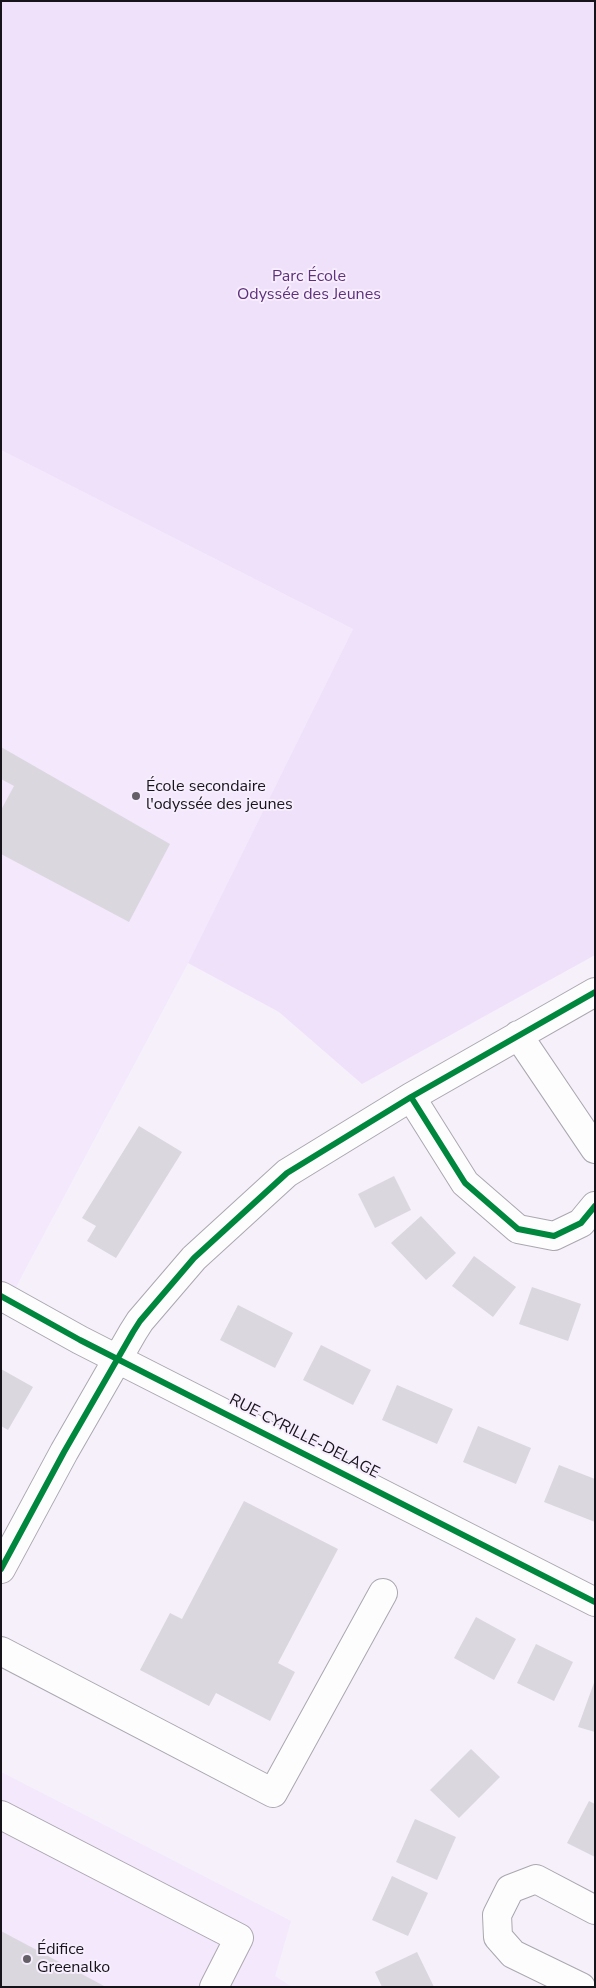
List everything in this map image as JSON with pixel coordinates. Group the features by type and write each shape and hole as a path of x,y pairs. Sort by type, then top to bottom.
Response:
{"street":[{"path":"1,1569 117,1358 140,1321 194,1258 287,1173 410,1097 595,992"},
{"path":"518,1035 595,1149"},
{"path":"410,1097 465,1183 518,1229 554,1236 581,1223 595,1206"},
{"name":"RUE CYRILLE-DELAGE","path":"1,1296 80,1340 595,1602"},
{"path":"1,1651 273,1793 383,1593"},
{"path":"1,1815 239,1938 214,1987"},
{"path":"581,1987 513,1954 498,1937 497,1915 510,1889 536,1879 595,1910"}],"shaded area":[{"name":"École secondaire l'odyssée des jeunes","path":"1,450 353,629 188,963 9,1300 1,1296"},
{"path":"1,1772 291,1921 275,1976 292,1987 1,1987"}],"green space":[{"name":"Parc École Odyssée des Jeunes","path":"1,1 595,1 595,955 362,1084 279,1012 188,963 353,629 1,450"}],"building":[{"path":"1,747 170,844 129,922 1,854 1,810 14,786 1,779"},
{"path":"139,1126 182,1152 116,1258 87,1241 96,1226 82,1218"},
{"path":"394,1176 411,1210 375,1228 358,1194"},
{"path":"421,1216 456,1253 426,1280 391,1243"},
{"path":"474,1256 516,1287 493,1317 452,1286"},
{"path":"532,1287 581,1304 568,1341 519,1324"},
{"path":"238,1305 293,1333 275,1368 220,1340"},
{"path":"321,1345 371,1370 353,1405 303,1380"},
{"path":"1,1369 33,1387 8,1430 1,1426"},
{"path":"397,1385 453,1409 437,1444 382,1420"},
{"path":"478,1426 531,1448 516,1484 463,1462"},
{"path":"559,1465 595,1479 595,1522 544,1502"},
{"path":"244,1501 338,1549 278,1663 295,1672 270,1721 216,1693 209,1706 140,1670 170,1613 182,1619"},
{"path":"476,1617 516,1639 494,1680 454,1658"},
{"path":"536,1644 573,1662 554,1701 517,1683"},
{"path":"595,1680 595,1732 578,1727"},
{"path":"471,1749 500,1777 459,1818 430,1790"},
{"path":"589,1801 595,1804 595,1857 567,1843"},
{"path":"415,1819 456,1837 437,1880 396,1862"},
{"path":"392,1876 428,1893 408,1936 372,1920"},
{"name":"Édifice Greenalko","path":"1,1931 106,1987 1,1987"},
{"path":"417,1952 434,1987 382,1987 375,1972"}],"cycle path":[{"path":"1,1569 64,1452 133,1332 140,1321 194,1258 287,1173 411,1097 595,992"},
{"path":"411,1097 465,1183 518,1229 554,1236 581,1223 595,1206"},
{"path":"1,1296 80,1340 595,1602"}],"place":[{"name":"École secondaire l'odyssée des jeunes","path":"136,796"},
{"name":"Édifice Greenalko","path":"27,1959"}]}
